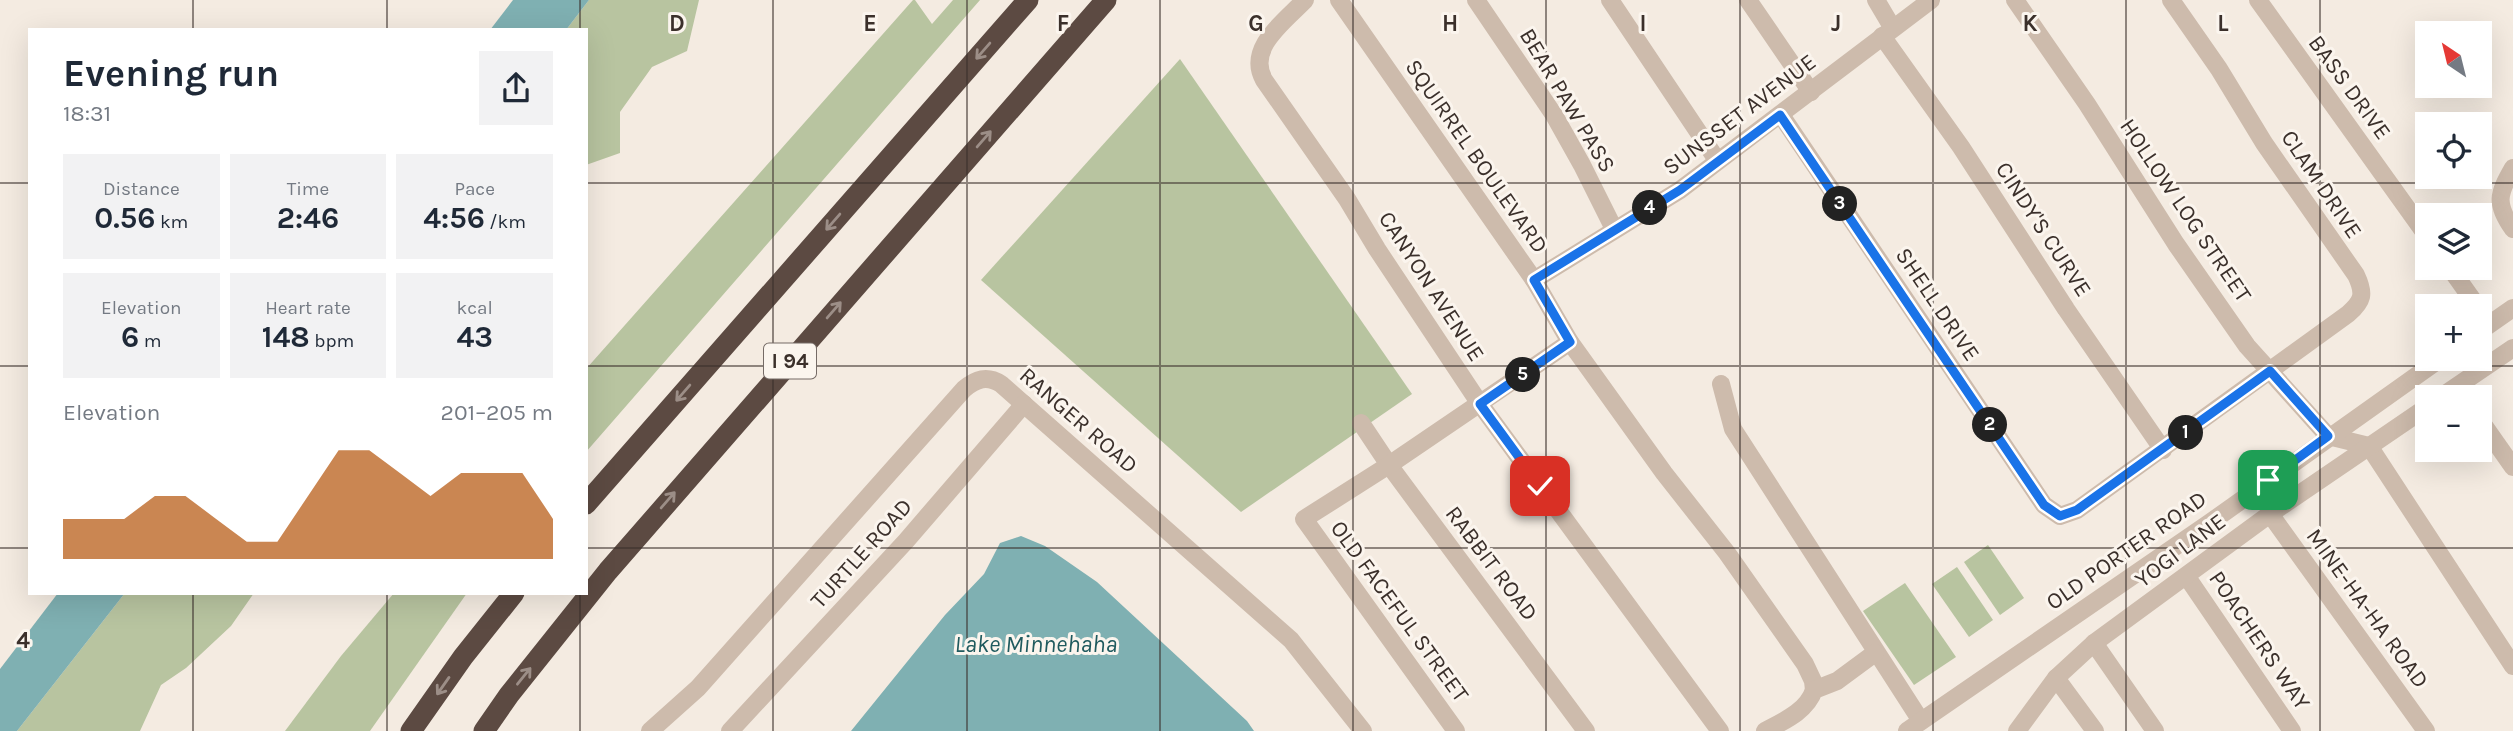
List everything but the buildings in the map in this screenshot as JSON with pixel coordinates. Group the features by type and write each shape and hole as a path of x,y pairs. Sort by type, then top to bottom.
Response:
{"highway":[{"name":"I 94","path":"588,502 1028,0"},
{"name":"I 94","path":"484,731 509,695 616,561 1106,0"},
{"path":"411,731 463,657 512,595"}],"street":[{"name":"CANYON AVENUE","path":"1305,0 1266,42 1258,58 1259,72 1347,199 1377,250 1480,404 1720,731"},
{"name":"SQUIRREL BOULEVARD","path":"1339,0 1534,280 1570,342"},
{"name":"BEAR PAW PASS","path":"1476,0 1554,115 1614,229"},
{"path":"1610,0 1717,160"},
{"path":"1748,0 1811,92"},
{"name":"CINDY'S CURVE","path":"1876,0 1887,31 2066,309 2163,450"},
{"name":"SUNSSET AVENUE","path":"1534,280 1680,190 1931,0"},
{"name":"HOLLOW LOG STREET","path":"2015,0 2087,104 2176,244 2247,346 2328,436"},
{"name":"CLAM DRIVE","path":"2060,516 2077,510 2163,450 2355,307 2363,294 2361,285 2171,0"},
{"name":"BASS DRIVE","path":"2258,0 2415,219"},
{"name":"SHELL DRIVE","path":"1780,115 2044,505 2060,516"},
{"path":"2513,168 2500,194 2501,212 2513,229"},
{"path":"2492,315 2513,308"},
{"name":"OLD FACEFUL STREET","path":"1456,731 1304,519 1389,465 1570,342"},
{"path":"1570,342 1664,473 1727,553 1805,664 1814,690 1807,703 1765,731"},
{"path":"2466,385 2513,348"},
{"name":"OLD PORTER ROAD","path":"1914,726 2208,524 2423,371"},
{"name":"RANGER ROAD","path":"650,731 698,688 964,389 979,380 994,380 1024,404 1291,640 1363,731"},
{"path":"1721,384 1732,429 1875,653 1914,726"},
{"name":"TURTLE ROAD","path":"730,731 906,541 1024,404"},
{"name":"YOGI LANE","path":"2017,731 2056,678 2094,643 2270,514 2415,415"},
{"name":"RABBIT ROAD","path":"1361,423 1389,465 1586,731"},
{"path":"2328,436 2369,446 2513,666"},
{"path":"2492,437 2513,467"},
{"name":"MINE-HA-HA ROAD","path":"2270,514 2426,731"},
{"name":"POACHERS WAY","path":"2187,577 2292,731"},
{"path":"2094,643 2155,731"},
{"path":"1814,690 1837,681 1875,653"},
{"path":"2056,678 2095,731"}],"green space":[{"path":"589,0 699,0 687,51 652,67 620,112 620,153 588,164 588,28 568,28"},
{"path":"913,0 932,24 953,0 980,0 588,450 588,367"},
{"path":"1180,59 1412,394 1241,512 981,280"},
{"path":"1988,545 2024,598 2000,615 1964,562"},
{"path":"1957,567 1993,620 1969,637 1932,584"},
{"path":"1905,583 1956,657 1914,685 1863,611"},
{"path":"123,595 253,595 231,626 186,668 161,685 140,731 17,731"},
{"path":"392,595 466,595 370,731 285,731 341,656"}],"water":[{"path":"513,0 589,0 568,28 492,28"},
{"name":"Lake Minnehaha","path":"1021,536 1045,546 1097,582 1247,721 1254,731 851,731 945,615 984,574 1000,543"},
{"path":"56,595 123,595 17,731 0,731 0,669"}],"route":[{"path":"1540,486 1480,404 1570,342 1534,280 1680,190 1780,115 2044,505 2060,516 2077,510 2270,371 2328,436 2268,480"}]}
